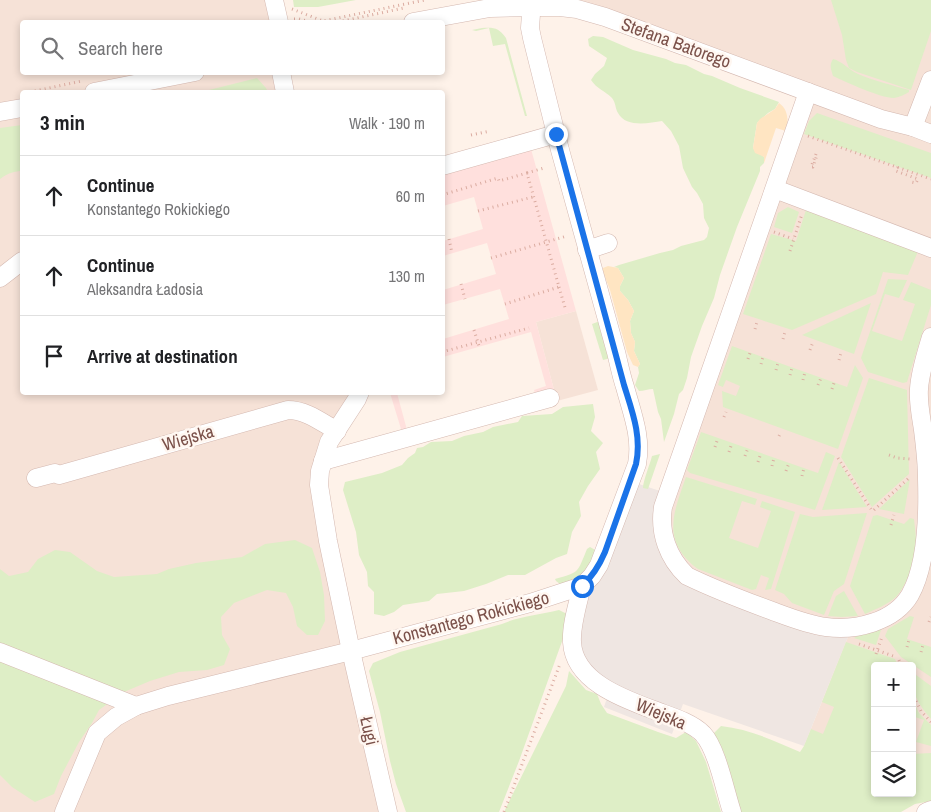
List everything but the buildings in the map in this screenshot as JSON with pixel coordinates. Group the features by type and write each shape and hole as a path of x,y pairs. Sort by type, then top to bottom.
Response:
{"street":[{"path":"281,4 285,20"},
{"path":"532,4 531,35 556,134 636,424 638,441 636,464 605,552 596,571 582,586"},
{"name":"Stefana Batorego","path":"424,20 490,8 532,4 577,9 605,17 880,119 913,127 931,134"},
{"path":"90,86 137,88 184,75"},
{"path":"282,75 285,90"},
{"path":"913,127 931,80"},
{"path":"808,92 663,507 661,518 664,541 671,556 684,574 732,597 784,616 825,627 846,628 864,625 882,619 904,603 910,595 921,568 926,526 927,479 919,396 920,380 931,337"},
{"path":"0,112 20,108"},
{"path":"445,165 556,134"},
{"path":"775,189 931,248"},
{"path":"588,250 608,244"},
{"path":"0,278 20,263"},
{"path":"350,651 328,541 321,498 320,471 329,442 359,395"},
{"path":"323,461 550,398"},
{"name":"Wiejska","path":"36,478 55,472 60,475 288,410 298,410 337,431"},
{"name":"Wiejska","path":"582,586 572,634 573,652 578,663 596,683 606,689 681,721 701,732 714,754 732,812"},
{"name":"Konstantego Rokickiego","path":"64,812 97,733 116,717 136,706 168,696 350,651 530,603 582,586"},
{"name":"Ługi","path":"350,651 388,812"},
{"path":"0,652 136,706"},
{"path":"926,812 931,810"}],"path":[{"path":"329,20 425,0"},
{"path":"347,20 432,2"},
{"path":"281,4 321,20"},
{"path":"290,20 299,18 305,20"},
{"path":"50,90 90,86"},
{"path":"471,136 490,131"},
{"path":"803,134 931,179"},
{"path":"898,167 896,171 918,179 916,183 912,182 911,184"},
{"path":"445,194 498,178 499,181 544,168"},
{"path":"526,173 566,311"},
{"path":"478,211 533,197"},
{"path":"790,251 804,209"},
{"path":"769,230 793,239"},
{"path":"491,258 563,237"},
{"path":"449,239 452,253"},
{"path":"461,284 465,299"},
{"path":"504,304 559,287"},
{"path":"755,329 757,322"},
{"path":"445,352 478,344 529,328"},
{"path":"474,330 478,344"},
{"path":"783,340 785,332"},
{"path":"810,350 813,342"},
{"path":"748,359 750,353"},
{"path":"839,360 841,353"},
{"path":"761,364 763,357"},
{"path":"776,370 778,363"},
{"path":"790,375 792,368"},
{"path":"803,380 805,372"},
{"path":"818,385 821,378"},
{"path":"832,389 834,383"},
{"path":"724,417 726,412"},
{"path":"715,447 718,438"},
{"path":"729,452 732,443"},
{"path":"745,456 748,448"},
{"path":"758,462 761,453"},
{"path":"889,455 896,458 912,459"},
{"path":"772,466 774,458"},
{"path":"838,458 872,510 913,474"},
{"path":"786,472 789,463"},
{"path":"802,476 804,468"},
{"path":"891,525 894,514"},
{"path":"929,622 931,617"},
{"path":"877,652 882,637"},
{"path":"907,646 909,640"},
{"path":"859,644 897,659 899,662"},
{"path":"921,652 923,645"},
{"path":"504,812 562,660"},
{"path":"916,700 921,711 931,722"}],"shaded area":[{"path":"0,0 274,0 279,20 20,20 20,75 286,75 290,90 20,90 20,395 359,395 320,471 388,812 0,812"},
{"path":"532,0 931,0 931,755 916,758 916,662 871,662 871,753 804,746 852,627 698,582 662,530 808,92"},
{"path":"531,149 576,311 536,322 557,401 405,442 391,395 398,395 407,430 530,395 535,393 534,390 546,386 531,332 445,356 445,338 509,319 500,289 445,304 445,289 496,274 487,243 445,255 445,240 483,229 474,197 445,205 445,174"},
{"path":"576,311 598,390 557,401 536,322"},
{"path":"630,481 660,491 671,556 732,597 852,627 804,746 683,704 672,734 604,707 612,683 586,669 577,632 582,586"}],"green space":[{"path":"293,0 356,0 318,7 294,7"},
{"path":"831,0 931,0 931,31 911,90 849,68 842,35"},
{"path":"489,28 476,31 472,30"},
{"path":"489,28 496,29 506,38 527,116 525,116 505,44 493,46"},
{"path":"593,36 603,37 633,50 686,65 704,74 779,102 775,109 757,123 753,148 764,157 764,163 760,167 737,227 714,298 691,357 687,378 683,390 679,394 664,442 661,419 653,389 639,391 635,385 640,364 634,351 635,342 631,333 630,321 634,311 620,291 624,278 618,268 614,267 704,240 707,237 709,228 704,218 703,204 683,168 679,146 671,131 662,121 632,123 626,121 618,113 612,98 591,80 604,66 607,58 589,46 588,39"},
{"path":"833,59 858,74 909,90 909,92 894,98 872,93 854,86 833,76 831,65"},
{"path":"257,78 267,90 209,90"},
{"path":"817,113 931,153 931,178 804,134 809,121"},
{"path":"20,125 20,171 9,173 0,179 0,128"},
{"path":"788,207 799,212 792,233 774,227 778,213"},
{"path":"806,210 919,249 908,275 883,272 876,294 792,330 743,314 771,234 796,241"},
{"path":"888,279 907,280 899,298 885,294 872,331 902,341 915,304 903,300 911,282 931,290 931,305 907,382 903,383 868,372 861,358"},
{"path":"871,303 854,354 802,335"},
{"path":"600,321 611,358 603,360 592,324"},
{"path":"732,346 847,387 855,365 863,378 838,449 723,407 722,391 736,396 740,386 726,380 723,387 718,385"},
{"path":"869,378 907,390 909,474 872,507 841,457"},
{"path":"593,404 595,417 591,431 603,443 596,452 600,469 579,502 581,516 572,532 567,554 525,575 508,575 464,591 437,594 429,601 403,605 394,612 384,616 374,614 374,592 368,586 367,572 359,555 356,532 343,490 345,482 382,473 402,465 415,453 417,448 431,442 452,441 483,432 493,427 518,422 522,416 552,414 563,407"},
{"path":"701,432 818,473 826,452 835,456 815,510 690,473 687,470"},
{"path":"660,454 648,489 643,488 652,456"},
{"path":"839,462 867,507 822,510"},
{"path":"686,477 757,499 755,505 742,501 729,538 758,548 771,511 760,507 762,501 795,512 771,589 765,590 769,578 761,575 756,589 752,590 698,569 686,559 679,548 673,526 677,503"},
{"path":"910,479 904,514 879,509"},
{"path":"867,513 844,584 834,591 824,615 792,603 784,594 775,590 800,514 813,517"},
{"path":"877,515 904,524 910,518 914,519 916,551 909,575 896,597 885,605 865,614 850,586 873,516"},
{"path":"295,540 312,548 320,572 324,595 325,621 318,635 307,635 297,626 293,607 286,593 267,590 234,603 221,617 222,635 230,649 224,665 207,670 179,672 150,681 124,692 99,710 79,742 54,794 35,802 12,787 0,775 0,569 9,576 28,572 38,559 55,550 70,552 97,571 114,577 157,574 169,569 196,563 242,557 265,544"},
{"path":"590,547 597,551 590,565 577,580 560,584 556,581 555,579 569,575 577,570 587,549"},
{"path":"844,591 858,616 828,616 836,596"},
{"path":"559,610 567,614 569,622 499,812 406,812 396,784 369,671 373,663 400,652 516,619"},
{"path":"910,616 914,617 907,639 931,647 931,677 916,667 916,662 908,662 901,657 885,636 888,629"},
{"path":"877,628 881,630 876,645 854,638 862,633"},
{"path":"846,642 895,659 896,662 871,662 871,797 916,797 916,754 931,753 931,801 915,804 901,812 740,812 724,753 714,733 721,726 742,730 800,752 811,729 823,734 834,707 822,702"},
{"path":"569,671 586,690 597,694 607,713 676,738 686,732 696,741 706,762 721,812 504,812 566,686"},
{"path":"916,675 931,686 931,719 916,697"},
{"path":"916,707 919,713 931,725 931,746 916,742 924,720 916,717"}],"sand":[{"path":"779,103 787,115 786,131 776,128 764,163 764,157 755,153 753,148 757,123 775,109"},
{"path":"608,266 618,268 624,278 620,291 634,311 630,321 631,333 635,342 634,351 640,364 638,367 633,365 627,352 610,290 603,272 603,268"}],"route":[{"path":"556,134 636,424 638,441 636,464 605,552 592,576 582,586"}]}
